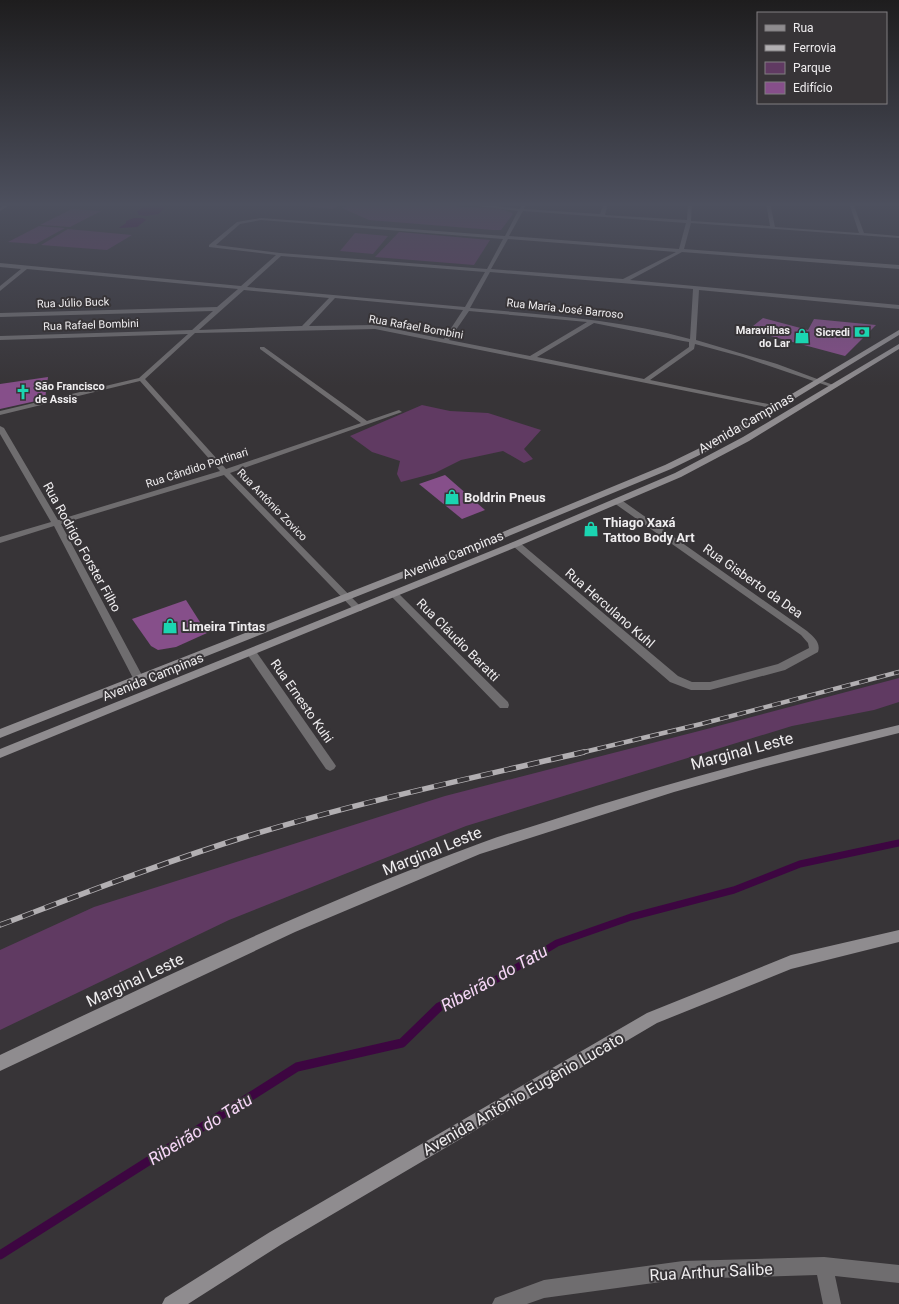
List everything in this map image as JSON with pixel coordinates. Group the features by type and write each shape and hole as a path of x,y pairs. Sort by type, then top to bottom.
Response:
{"main road":[{"name":"Avenida Campinas","path":"0,734 501,536 668,467 709,447 899,332"},
{"name":"Avenida Campinas","path":"0,754 516,544 701,464 746,439 899,346"},
{"name":"Marginal Leste","path":"0,1063 101,1014 294,925 469,853 612,805 789,755 899,728"},
{"name":"Avenida Antônio Eugênio Lucato","path":"171,1304 276,1238 652,1018 791,962 899,936"}],"street":[{"path":"0,413 141,379 269,264"},
{"path":"402,264 624,281 899,306"},
{"path":"445,342 494,264"},
{"path":"624,281 657,264"},
{"path":"846,264 899,268"},
{"name":"Rua Maria José Barroso","path":"0,265 593,321 627,326 693,342 752,358 833,386"},
{"path":"0,289 26,267"},
{"path":"646,380 692,348 696,288"},
{"path":"304,328 333,296"},
{"name":"Rua Júlio Buck","path":"0,315 218,309"},
{"path":"531,358 593,321"},
{"name":"Rua Rafael Bombini","path":"0,338 375,327 776,407"},
{"path":"262,348 366,423"},
{"name":"Rua Antônio Zovico","path":"141,379 225,472 358,609"},
{"name":"Rua Cândido Portinari","path":"0,540 225,472 399,412"},
{"name":"Rua Rodrigo Forster Filho","path":"0,428 56,523 139,679"},
{"name":"Rua Gisberto da Dea","path":"617,501 804,633 813,642 814,650 781,667 710,686 691,686"},
{"name":"Rua Herculano Kuhl","path":"516,544 674,679 691,686"},
{"name":"Rua Cláudio Baratti","path":"394,594 504,705"},
{"name":"Rua Ernesto Kuhi","path":"251,652 330,766"},
{"path":"824,1266 832,1304"},
{"name":"Rua Arthur Salibe","path":"501,1304 544,1289 683,1270 824,1266 899,1274"}],"green space":[{"path":"422,405 450,411 488,413 541,430 524,449 533,459 524,463 503,451 461,460 435,473 401,482 397,474 400,461 372,452 350,436"},
{"path":"899,678 899,702 874,710 792,726 466,826 229,920 0,1030 0,950 94,907 445,796"}],"building":[{"name":"Maravilhas do Lar","path":"763,318 808,330 814,319 876,325 845,356 748,330"},
{"name":"São Francisco de Assis","path":"48,377 45,399 0,409 0,384"},
{"name":"Boldrin Pneus","path":"445,475 485,510 462,519 419,484"},
{"name":"Limeira Tintas","path":"186,600 207,633 176,647 158,650 151,646 132,619"}],"waterway":[{"name":"Ribeirão do Tatu","path":"463,995 499,978 557,943 631,917 734,890 800,864 899,843"},
{"name":"Ribeirão do Tatu","path":"0,1255 297,1067 402,1043 439,1007 463,995"}],"railway":[{"path":"580,753 701,724 899,672"},
{"path":"0,925 123,879 248,836 331,812 584,752"}],"place":[{"name":"Sicredi","path":"862,332"},
{"name":"Maravilhas do Lar","path":"802,336"},
{"name":"São Francisco de Assis","path":"23,392"},
{"name":"Boldrin Pneus","path":"452,497"},
{"name":"Thiago Xaxá Tattoo Body Art","path":"591,529"},
{"name":"Limeira Tintas","path":"170,626"}]}
